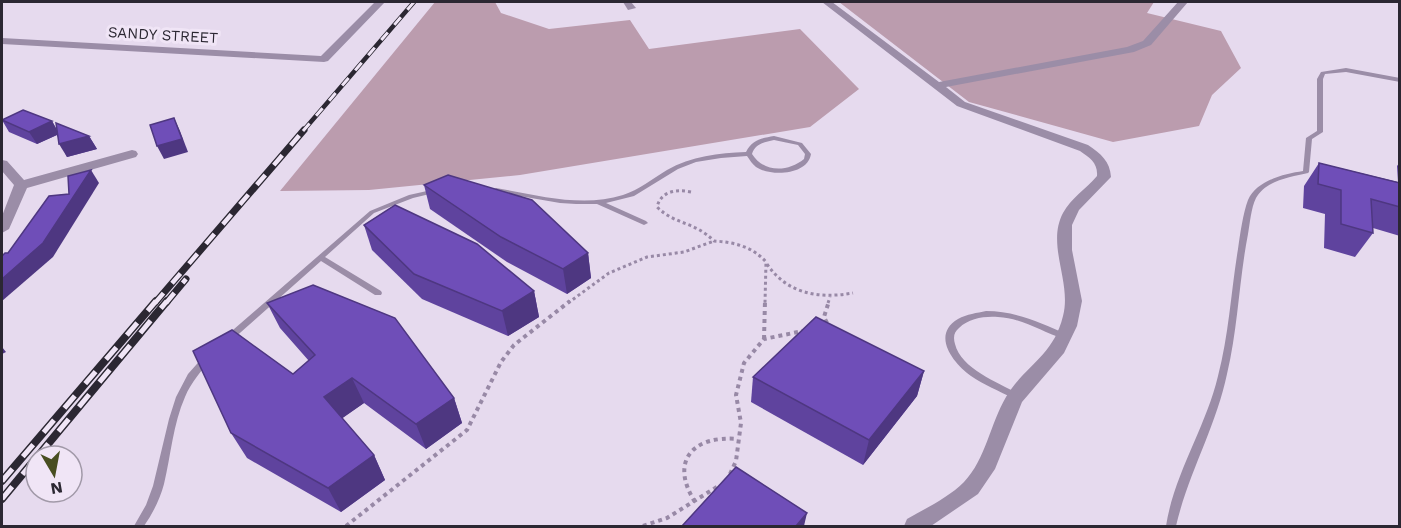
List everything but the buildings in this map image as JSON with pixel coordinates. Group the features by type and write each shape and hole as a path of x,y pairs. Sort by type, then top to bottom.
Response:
{"street":[{"name":"SANDY STREET","path":"2,40 324,59 380,2"},
{"path":"827,2 935,86 970,109 1077,145 1097,157 1104,168 1104,177 1097,186 1081,198 1063,228 1064,249 1072,272 1075,294 1072,314 1064,336 1052,358 1017,396 1002,426 990,461 970,489 914,526"},
{"path":"935,86 1130,50 1147,44 1183,2"},
{"path":"21,185 132,154"},
{"path":"2,164 21,185"},
{"path":"2,229 21,185"}],"lane":[{"path":"1171,526 1173,512 1206,432 1223,375 1252,199 1257,191 1277,178 1306,172 1309,138 1320,132 1320,79 1323,73 1346,70 1400,80"},
{"path":"774,138 800,144 808,154 807,160 796,168 777,171 752,162 749,154 751,146 757,142 774,138"},
{"path":"490,189 587,203 599,202 624,198 692,162 724,155 749,154"},
{"path":"224,343 372,212 411,196 447,190"},
{"path":"599,202 644,223"},
{"path":"320,256 378,293"},
{"path":"1017,396 971,372 960,362 951,349 949,338 952,328 959,321 972,316 1012,315 1064,336"},
{"path":"139,526 155,492 181,394 198,366 216,351"}],"path":[{"path":"691,192 671,191 661,198 657,207 666,216 702,229 714,241"},
{"path":"346,526 466,430 480,408 494,373 514,345 609,273 647,257 684,252 714,241 733,242 759,254 777,277 802,292 830,297 853,293"},
{"path":"643,526 667,518 726,481 736,461 741,423 736,394 744,363 764,339 766,262"},
{"path":"821,329 829,328 824,317 830,297"},
{"path":"764,339 813,329"},
{"path":"695,502 687,489 685,472 688,458 696,446 707,440 738,439"}],"shaded area":[{"path":"435,2 495,2 501,13 549,29 630,20 649,49 800,29 859,89 810,127 520,175 369,190 280,191"},
{"path":"839,2 1154,2 1147,13 1221,31 1241,68 1212,95 1199,126 1113,142 969,102"}],"railway":[{"path":"303,131 414,2"},
{"path":"155,303 304,130"},
{"path":"166,303 186,279"},
{"path":"2,481 156,301"},
{"path":"48,444 167,301"},
{"path":"2,499 24,472"}]}
